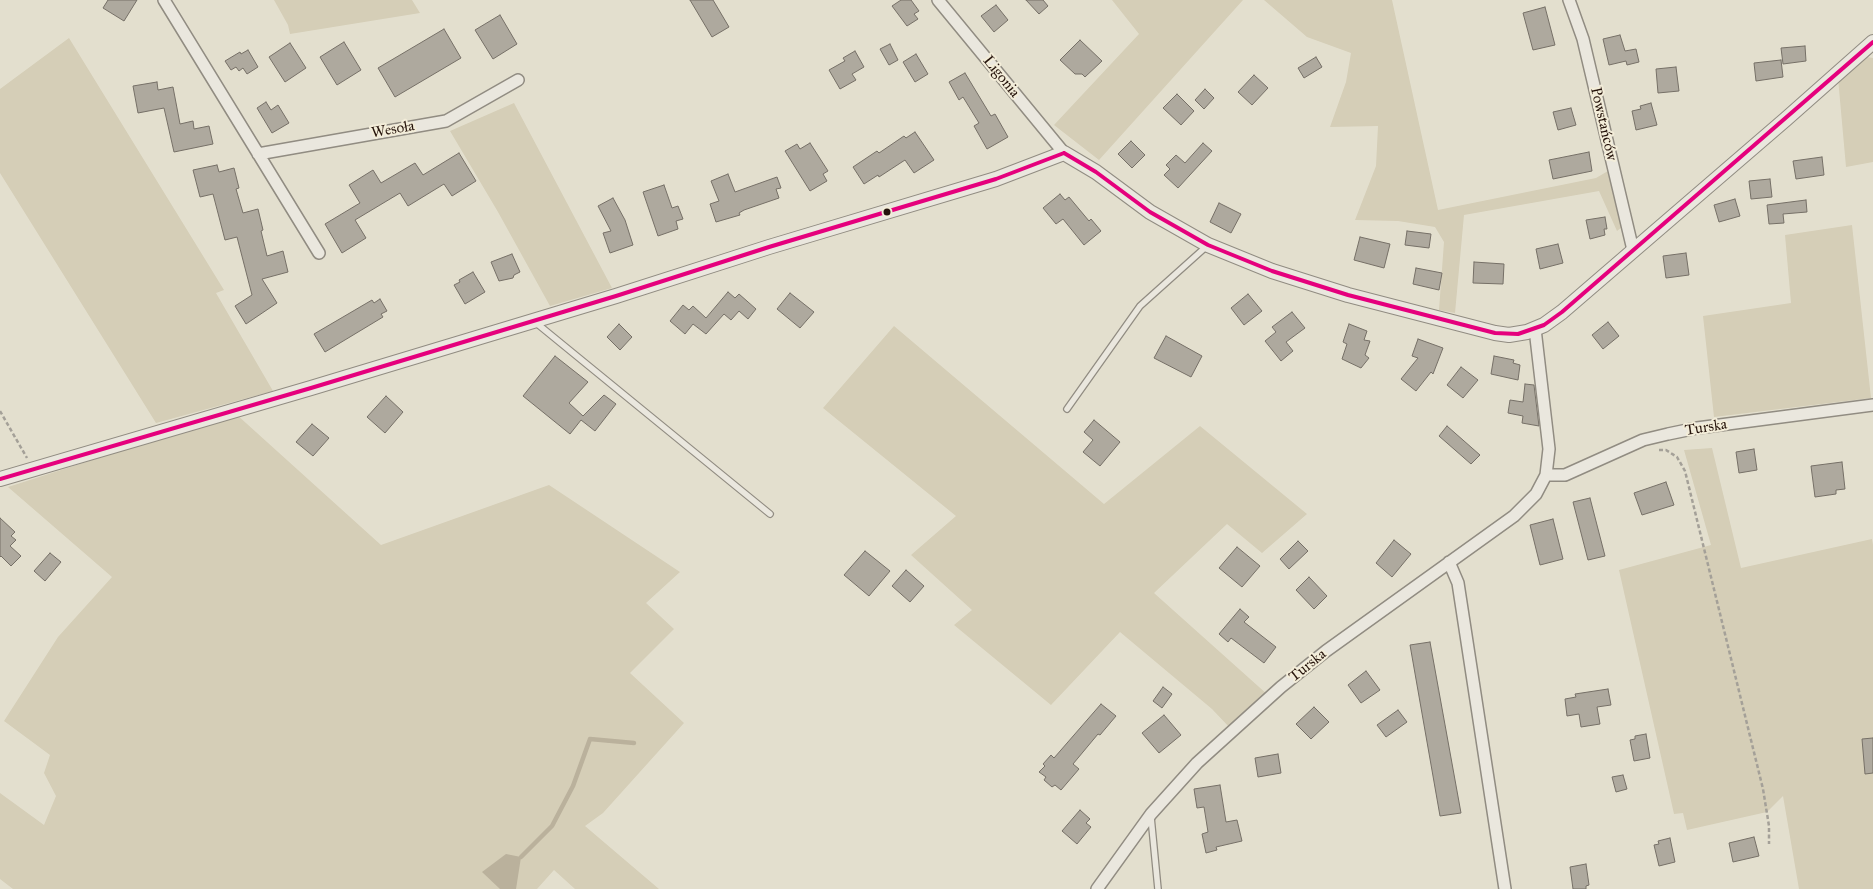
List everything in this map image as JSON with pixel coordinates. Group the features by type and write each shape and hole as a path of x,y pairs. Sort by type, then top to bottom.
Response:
{"street":[{"path":"164,0 319,253"},
{"name":"Ligonia","path":"938,0 1064,153"},
{"name":"Powstańców","path":"1569,0 1583,39 1633,250"},
{"path":"0,479 533,321 769,247 996,179 1064,153 1096,172 1150,212 1208,245 1272,271 1348,295 1496,334 1518,334 1535,329 1562,312 1873,42"},
{"name":"Wesoła","path":"258,154 446,121 518,80"},
{"name":"Turska","path":"1097,889 1151,814 1197,763 1281,688 1326,651 1523,509 1536,494 1546,475 1549,449 1535,329"},
{"name":"Turska","path":"1546,475 1565,475 1643,440 1668,434 1697,428 1873,405"},
{"path":"1449,562 1458,583 1505,889"}],"lane":[{"path":"1067,409 1140,306 1208,245"},
{"path":"533,321 770,514"},
{"path":"1151,814 1158,889"}],"path":[{"path":"0,411 19,443"},
{"path":"1657,450 1666,450 1676,457 1685,471 1763,789 1769,826 1769,844"}],"shaded area":[{"path":"274,0 412,0 420,13 290,34 288,25"},
{"path":"1112,0 1243,0 1099,160 1054,125 1139,34"},
{"path":"1264,0 1392,0 1438,210 1596,178 1608,171 1622,227 1617,231 1599,191 1464,215 1455,313 1439,310 1444,242 1435,227 1398,221 1355,220 1376,166 1378,126 1330,127 1346,82 1351,53 1307,37"},
{"path":"69,38 224,290 216,293 273,391 156,423 0,173 0,89"},
{"path":"1867,57 1873,58 1873,162 1846,167 1838,78"},
{"path":"514,103 612,288 550,306 450,131"},
{"path":"1852,225 1871,398 1714,417 1703,316 1791,303 1785,235"},
{"path":"894,326 1104,504 1200,426 1307,514 1262,553 1227,524 1154,593 1268,695 1230,728 1212,709 1120,632 1051,705 954,625 972,610 911,555 956,516 823,408"},
{"path":"236,414 381,545 549,485 680,572 646,603 674,629 630,673 684,723 603,813 585,826 659,889 575,889 554,870 537,889 13,889 0,879 0,793 44,825 56,796 44,773 50,755 4,721 58,637 112,577 8,487"},
{"path":"1712,448 1741,568 1872,539 1873,889 1799,889 1783,796 1767,812 1687,830 1683,813 1674,814 1619,570 1711,545 1684,450"},
{"path":"506,854 521,857 516,889 500,889 482,872"}],"building":[{"path":"108,0 137,0 124,21 103,8"},
{"path":"690,0 713,0 729,27 712,37"},
{"path":"901,0 911,0 919,11 914,14 918,19 907,26 892,6"},
{"path":"1026,0 1043,0 1048,6 1039,14"},
{"path":"996,5 1008,20 994,32 981,16"},
{"path":"1545,7 1555,45 1533,50 1523,13"},
{"path":"500,15 517,44 493,59 475,30"},
{"path":"444,29 461,58 395,97 378,68"},
{"path":"1620,35 1625,51 1636,49 1639,62 1627,65 1626,61 1609,65 1603,39"},
{"path":"1080,40 1102,61 1085,77 1082,74 1075,74 1060,60"},
{"path":"344,42 361,70 337,85 320,57"},
{"path":"290,43 306,68 285,82 269,57"},
{"path":"890,44 898,60 889,65 880,49"},
{"path":"1805,46 1806,61 1783,64 1781,48"},
{"path":"248,50 258,67 247,74 243,68 239,71 236,67 231,70 225,61 240,52 241,54"},
{"path":"855,51 864,67 852,74 856,80 840,89 829,70 845,61 843,58"},
{"path":"916,54 928,74 915,82 903,62"},
{"path":"1316,57 1322,67 1304,78 1298,68"},
{"path":"1781,60 1783,77 1756,81 1754,63"},
{"path":"1676,67 1679,91 1658,93 1656,69"},
{"path":"965,73 991,116 995,114 1008,137 987,149 974,126 979,123 963,97 959,100 949,82"},
{"path":"1254,75 1268,88 1252,105 1238,92"},
{"path":"157,82 158,90 173,87 180,124 193,121 194,129 209,126 213,144 174,152 164,108 138,113 133,86"},
{"path":"1205,89 1214,98 1204,109 1195,100"},
{"path":"1177,94 1194,111 1181,125 1163,108"},
{"path":"266,102 271,110 278,105 289,123 272,133 257,108"},
{"path":"1651,103 1657,125 1636,130 1632,111 1641,109 1640,106"},
{"path":"1571,108 1576,125 1558,130 1553,112"},
{"path":"915,132 934,160 914,173 905,160 879,177 878,175 864,184 853,167 877,151 879,153 904,136 906,138"},
{"path":"1131,141 1145,155 1132,168 1118,154"},
{"path":"810,143 828,171 823,174 827,181 810,191 785,151 797,144 800,149"},
{"path":"1203,143 1212,151 1178,188 1164,175 1170,169 1166,165 1176,155 1185,163"},
{"path":"1589,152 1592,171 1553,179 1549,160"},
{"path":"459,153 476,181 452,196 444,184 408,206 400,193 355,220 366,238 342,253 325,224 360,203 349,185 373,170 381,183 415,163 423,175"},
{"path":"1822,157 1824,175 1796,179 1793,161"},
{"path":"217,165 219,172 234,168 239,188 236,189 243,213 258,209 267,256 283,251 288,272 262,279 277,303 246,324 235,306 252,295 237,237 225,240 213,194 200,197 193,170"},
{"path":"728,174 735,192 777,177 781,188 776,189 779,198 744,210 739,213 740,215 716,222 710,204 719,201 711,181"},
{"path":"1770,179 1772,197 1751,199 1749,181"},
{"path":"664,185 672,208 678,206 683,219 676,221 678,229 658,236 643,192"},
{"path":"1060,194 1065,200 1069,197 1089,221 1091,219 1101,231 1084,245 1063,219 1056,224 1043,208"},
{"path":"613,198 625,220 633,245 610,253 603,233 611,231 598,206"},
{"path":"1735,199 1740,216 1719,222 1714,205"},
{"path":"1806,200 1807,212 1783,214 1784,223 1769,224 1767,205"},
{"path":"1219,203 1241,214 1231,233 1210,222"},
{"path":"1605,217 1607,229 1604,229 1605,235 1590,239 1586,220"},
{"path":"1407,231 1431,234 1429,248 1405,245"},
{"path":"1360,237 1390,244 1384,268 1354,260"},
{"path":"1558,244 1563,263 1540,269 1536,249"},
{"path":"1686,253 1689,275 1666,278 1663,256"},
{"path":"512,254 520,272 514,275 513,278 499,281 491,262"},
{"path":"1474,262 1504,264 1503,284 1473,283"},
{"path":"1416,268 1442,273 1439,290 1413,284"},
{"path":"473,272 485,292 465,304 454,285"},
{"path":"728,292 735,298 739,294 756,309 748,319 739,311 731,320 724,314 706,334 693,324 685,334 670,321 683,305 689,310 693,306 706,318"},
{"path":"790,293 814,312 800,328 777,309"},
{"path":"1248,294 1262,311 1244,325 1231,308"},
{"path":"380,299 387,311 381,314 383,317 325,352 314,334 372,300 374,303"},
{"path":"1292,312 1305,328 1286,342 1293,351 1281,361 1265,341 1276,332 1272,327"},
{"path":"1608,322 1619,336 1603,349 1592,335"},
{"path":"619,324 632,337 620,350 607,337"},
{"path":"1349,324 1367,331 1364,340 1370,341 1365,355 1369,358 1361,368 1342,359 1347,344 1343,342"},
{"path":"1166,336 1202,356 1191,377 1154,358"},
{"path":"1418,339 1443,348 1433,374 1431,372 1416,391 1401,379 1418,358 1412,356"},
{"path":"555,356 588,382 569,403 583,416 604,395 616,404 595,431 581,420 570,434 523,396"},
{"path":"1494,356 1514,360 1513,363 1520,365 1518,380 1491,374"},
{"path":"1461,367 1478,380 1463,398 1447,385"},
{"path":"1525,384 1534,385 1539,426 1522,423 1523,416 1508,413 1510,400 1523,402"},
{"path":"386,396 403,412 385,433 367,417"},
{"path":"1094,420 1120,442 1100,466 1083,452 1093,440 1084,432"},
{"path":"312,424 329,438 313,456 296,442"},
{"path":"1447,426 1480,455 1471,464 1439,436"},
{"path":"1754,449 1757,470 1739,473 1736,452"},
{"path":"1842,462 1845,489 1836,490 1836,494 1815,497 1811,466"},
{"path":"1666,482 1674,505 1642,515 1634,493"},
{"path":"1590,498 1605,556 1588,560 1573,502"},
{"path":"0,518 15,532 11,536 16,540 10,546 21,556 11,566 0,557"},
{"path":"1553,519 1563,559 1540,565 1530,525"},
{"path":"1394,540 1411,554 1392,577 1376,563"},
{"path":"1298,541 1308,551 1289,569 1280,559"},
{"path":"1237,547 1260,566 1242,587 1219,568"},
{"path":"865,551 890,571 869,596 844,575"},
{"path":"50,553 61,562 45,581 34,571"},
{"path":"906,570 924,586 910,602 892,586"},
{"path":"1309,577 1327,596 1314,609 1296,590"},
{"path":"1240,609 1249,617 1244,622 1276,647 1264,663 1231,638 1228,642 1219,634"},
{"path":"1430,642 1461,813 1440,816 1410,645"},
{"path":"1366,671 1380,690 1361,703 1348,685"},
{"path":"1163,687 1172,694 1162,708 1153,701"},
{"path":"1608,689 1611,705 1597,707 1600,724 1581,727 1579,714 1567,716 1565,699 1576,697 1575,694"},
{"path":"1101,704 1116,716 1073,764 1079,769 1061,790 1055,785 1052,787 1044,780 1046,777 1039,772 1045,766 1043,764 1051,755 1054,758"},
{"path":"1314,707 1329,722 1311,739 1296,724"},
{"path":"1398,710 1407,722 1386,737 1377,725"},
{"path":"1164,715 1181,735 1159,753 1142,733"},
{"path":"1646,734 1650,758 1634,761 1630,740 1635,739 1635,736"},
{"path":"1873,738 1873,773 1865,774 1862,739"},
{"path":"1278,754 1281,773 1258,777 1255,758"},
{"path":"1623,775 1627,789 1616,792 1612,777"},
{"path":"1220,785 1226,822 1237,820 1242,841 1216,847 1217,850 1206,853 1202,834 1208,832 1204,807 1197,808 1194,789"},
{"path":"1080,810 1090,819 1086,823 1091,827 1077,844 1062,831"},
{"path":"1754,837 1759,856 1733,862 1729,843"},
{"path":"1670,838 1675,862 1659,866 1654,845 1659,844 1658,841"},
{"path":"1586,864 1589,885 1586,886 1586,889 1573,889 1570,867"}],"waterway":[{"path":"521,857 552,826 573,786 590,739 634,743"}],"transit line":[{"path":"1064,153 1096,172 1150,212 1208,245 1272,271 1348,295 1495,333 1518,334 1544,325 1562,312 1873,42"},
{"path":"0,479 616,296 769,247 996,179 1064,153"}]}
